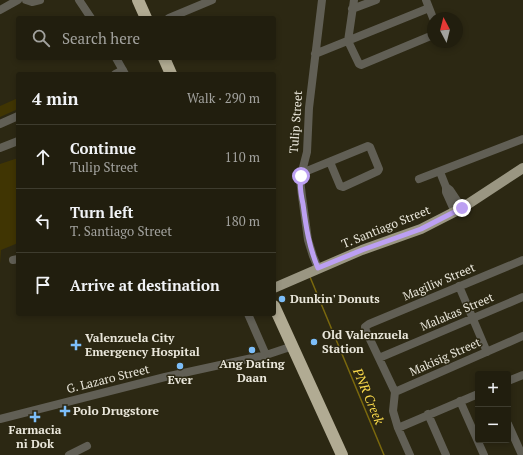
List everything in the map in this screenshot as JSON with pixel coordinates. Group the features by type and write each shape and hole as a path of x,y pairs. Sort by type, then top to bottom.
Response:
{"highway":[{"path":"138,0 145,16"},
{"path":"165,60 170,72"},
{"path":"276,310 342,455"}],"main road":[{"name":"T. Santiago Street","path":"276,287 362,250 421,229 458,210 523,168"}],"street":[{"path":"0,10 18,0"},
{"path":"26,0 32,2 40,0"},
{"path":"79,0 90,16"},
{"path":"174,16 212,0"},
{"name":"Tulip Street","path":"318,268 310,249 300,179 307,152 308,116 322,0"},
{"path":"354,0 348,40 359,64 361,65 427,38"},
{"path":"352,9 376,0"},
{"path":"315,54 428,4"},
{"path":"117,60 124,72"},
{"path":"0,124 16,117"},
{"path":"419,179 523,139"},
{"path":"0,148 16,142"},
{"path":"302,173 368,146 370,147 379,169 378,171 343,187 340,186 330,162"},
{"path":"440,172 446,187 446,192 458,210"},
{"name":"Magiliw Street","path":"379,358 366,332 365,328 369,324 523,260"},
{"path":"459,286 486,352"},
{"name":"Malakas Street","path":"379,358 523,297"},
{"path":"249,316 266,355"},
{"name":"Makisig Street","path":"395,392 523,336"},
{"name":"G. Lazaro Street","path":"0,420 165,377 266,355 292,346"},
{"path":"379,358 395,392 393,411 398,428 410,455"},
{"path":"511,380 523,375"},
{"path":"398,428 475,395"},
{"path":"460,401 484,455"},
{"path":"428,414 446,455"},
{"path":"511,431 522,455"},
{"path":"69,455 87,446"}],"shaded area":[{"path":"16,99 16,110 0,117 0,106"},
{"path":"16,159 16,244 1,250 0,264 0,164"}],"waterway":[{"name":"PNR Creek","path":"310,277 384,455"}],"place":[{"name":"Dunkin' Donuts","path":"282,299"},
{"name":"Old Valenzuela Station","path":"314,342"},
{"name":"Valenzuela City Emergency Hospital","path":"76,345"},
{"name":"Ang Dating Daan","path":"252,350"},
{"name":"Ever","path":"180,366"},
{"name":"Polo Drugstore","path":"65,411"},
{"name":"Farmacia ni Dok","path":"35,417"}],"route":[{"path":"301,176 300,182 308,240 318,268 362,250 421,229 462,208"}]}
